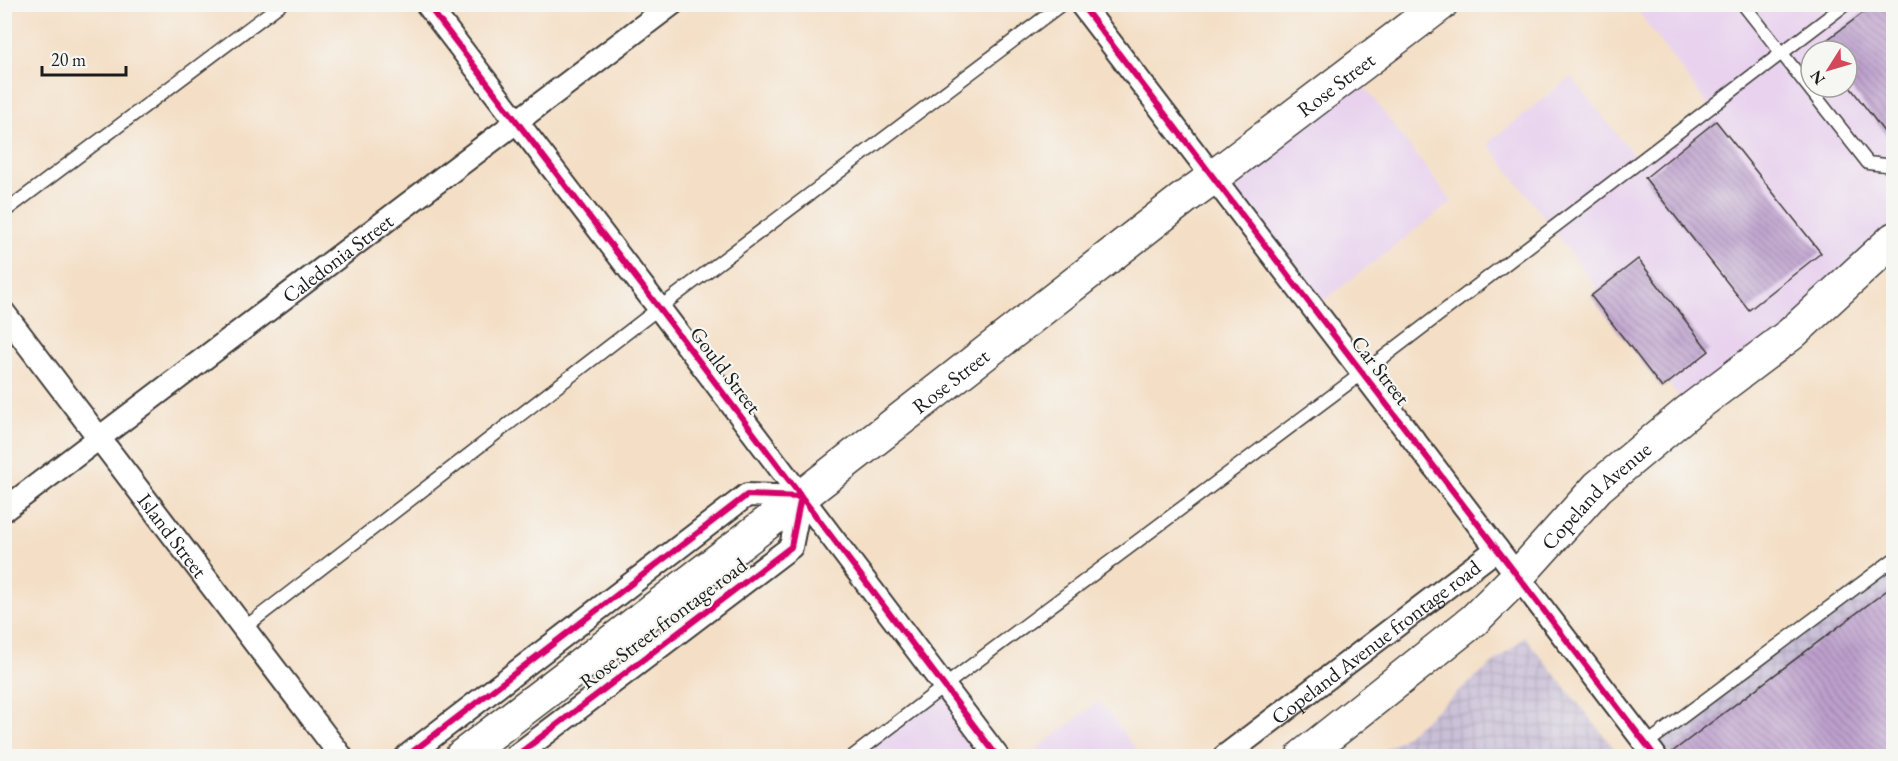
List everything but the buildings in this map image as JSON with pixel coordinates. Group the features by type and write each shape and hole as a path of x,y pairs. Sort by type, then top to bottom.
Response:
{"highway":[{"name":"Rose Street","path":"462,756 772,520 1182,199 1441,4"},
{"name":"Copeland Avenue","path":"1303,756 1474,620 1518,576 1598,487 1689,411 1791,334 1893,239"}],"street":[{"name":"Gould Street","path":"427,4 997,756"},
{"name":"Caledonia Street","path":"4,510 672,4"},
{"name":"Car Street","path":"1081,4 1650,750"},
{"name":"Island Street","path":"4,313 341,756"},
{"path":"407,756 747,495 801,497"},
{"name":"Rose Street frontage road","path":"516,756 791,547 801,497"},
{"name":"Copeland Avenue frontage road","path":"1225,756 1497,549"}],"lane":[{"path":"4,212 281,4"},
{"path":"244,628 659,308 1062,4"},
{"path":"1743,4 1868,163 1893,166"},
{"path":"854,756 1846,4"},
{"path":"1650,750 1893,559"}],"shaded area":[{"path":"1893,5 1893,239 1689,411 1488,143 1571,77 1639,162 1710,108 1634,6"},
{"path":"1353,72 1452,202 1313,309 1212,178"},
{"path":"1893,559 1893,756 1628,756 1646,744"},
{"path":"1525,637 1620,756 1375,756 1399,741"},
{"path":"944,686 997,756 853,756"},
{"path":"1099,701 1141,756 1028,756"}],"cycle path":[{"path":"427,4 997,756"},
{"path":"1081,4 1655,756"},
{"path":"407,756 747,495 801,497 791,547 516,756"}]}
